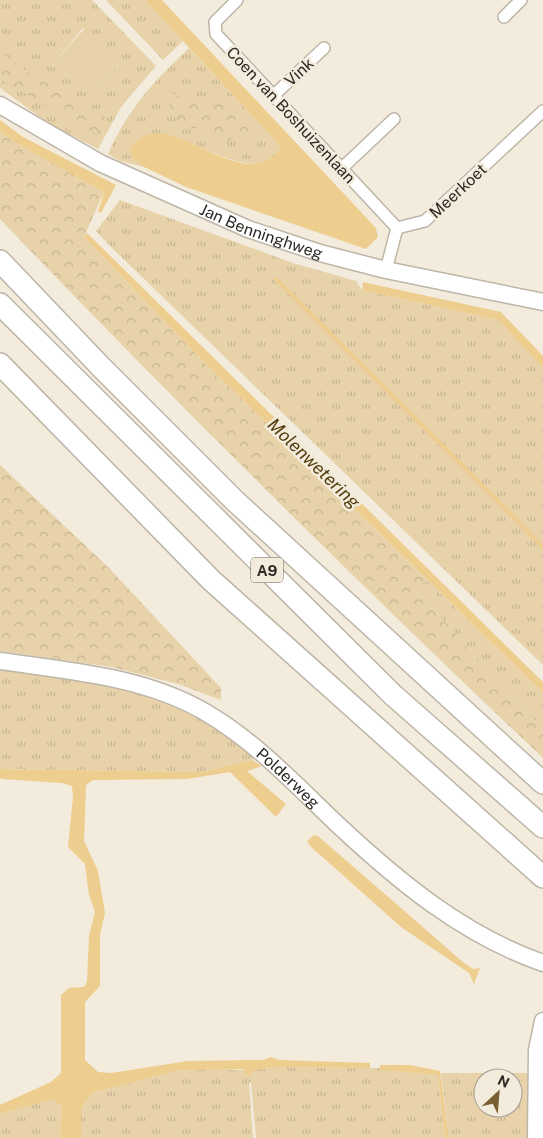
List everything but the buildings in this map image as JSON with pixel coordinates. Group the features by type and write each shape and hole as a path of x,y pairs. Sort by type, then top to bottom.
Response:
{"highway":[{"name":"A9","path":"0,261 102,368 234,500 543,783"},
{"name":"A9","path":"0,304 393,695 543,827"},
{"path":"0,364 211,580 543,877"}],"street":[{"name":"Coen van Boshuizenlaan","path":"237,0 214,22 216,34 397,228"},
{"path":"504,18 522,0"},
{"name":"Vink","path":"273,96 324,48"},
{"name":"Jan Benninghweg","path":"0,104 100,163 248,229 320,253 386,270 543,302"},
{"name":"Meerkoet","path":"397,228 425,221 543,111"},
{"path":"341,169 394,119"},
{"path":"386,270 397,228"},
{"name":"Polderweg","path":"0,661 110,678 162,692 204,711 250,742 339,826 428,903 473,932 500,946 543,963"},
{"path":"536,1138 537,1050 543,1021"}],"green space":[{"path":"0,0 92,0 156,66 121,107 98,149 48,123 0,88","holes":["83,28 119,64 96,91 52,65"]},
{"path":"106,0 145,0 183,41 163,60"},
{"path":"85,28 119,64 96,91 52,65"},
{"path":"189,48 281,147 268,160 251,163 234,160 175,138 156,135 138,139 133,159 144,167 120,161 108,154 133,109 164,72"},
{"path":"0,52 30,74 107,118 96,134 1,80"},
{"path":"160,87 210,111 216,99 253,134 252,147 236,136 224,144 205,128 182,129"},
{"path":"0,131 104,192 84,237 201,359 427,580 416,590 543,730 543,758 268,492 0,219"},
{"path":"120,200 293,263 356,281 362,290 498,320 543,368 543,665 96,231"},
{"path":"0,465 109,568 221,688 221,700 178,684 112,667 0,651"},
{"path":"427,580 543,693 543,730 415,589"},
{"path":"0,666 125,687 186,709 256,755 252,760 201,772 0,769"},
{"path":"272,1067 379,1068 379,1070 438,1075 445,1138 256,1138 251,1083 249,1082 253,1138 81,1138 81,1109 92,1093 177,1070 201,1068 249,1070"},
{"path":"441,1073 473,1073 473,1118 523,1118 523,1073 532,1073 531,1138 449,1138"},
{"path":"53,1099 62,1107 60,1138 0,1138 0,1114"}],"water":[{"path":"145,0 162,0 376,228 378,237 366,249 186,187 144,167 133,159 130,149 145,136 163,134 183,139 225,158 246,163 265,161 281,147"},
{"path":"0,120 23,137 116,185 101,213 98,212 104,192 13,141 0,131"},
{"name":"Molenwetering","path":"87,233 543,682 543,693 201,359 84,237"},
{"path":"363,282 501,312 543,356 543,368 498,320 362,290"},
{"path":"252,760 262,766 247,771 286,804 276,817 230,772 187,779 93,780 86,785 84,841 98,871 105,913 100,934 100,986 85,1002 85,1060 98,1072 111,1073 188,1061 264,1060 271,1057 280,1060 370,1063 370,1068 272,1067 252,1071 252,1074 248,1076 244,1069 178,1070 92,1093 81,1109 81,1138 60,1138 62,1107 53,1099 0,1114 0,1105 51,1082 61,1073 61,995 69,988 84,987 87,981 89,935 95,912 89,895 85,864 68,847 73,797 72,786 62,783 2,779 0,778 0,769 201,772"},
{"path":"314,835 318,836 463,962 473,969 480,968 474,984 469,973 401,927 310,846 307,841"},
{"path":"380,1065 410,1065 440,1071 449,1138 445,1138 438,1075 379,1070"}],"waterway":[{"path":"276,279 543,547"}]}
